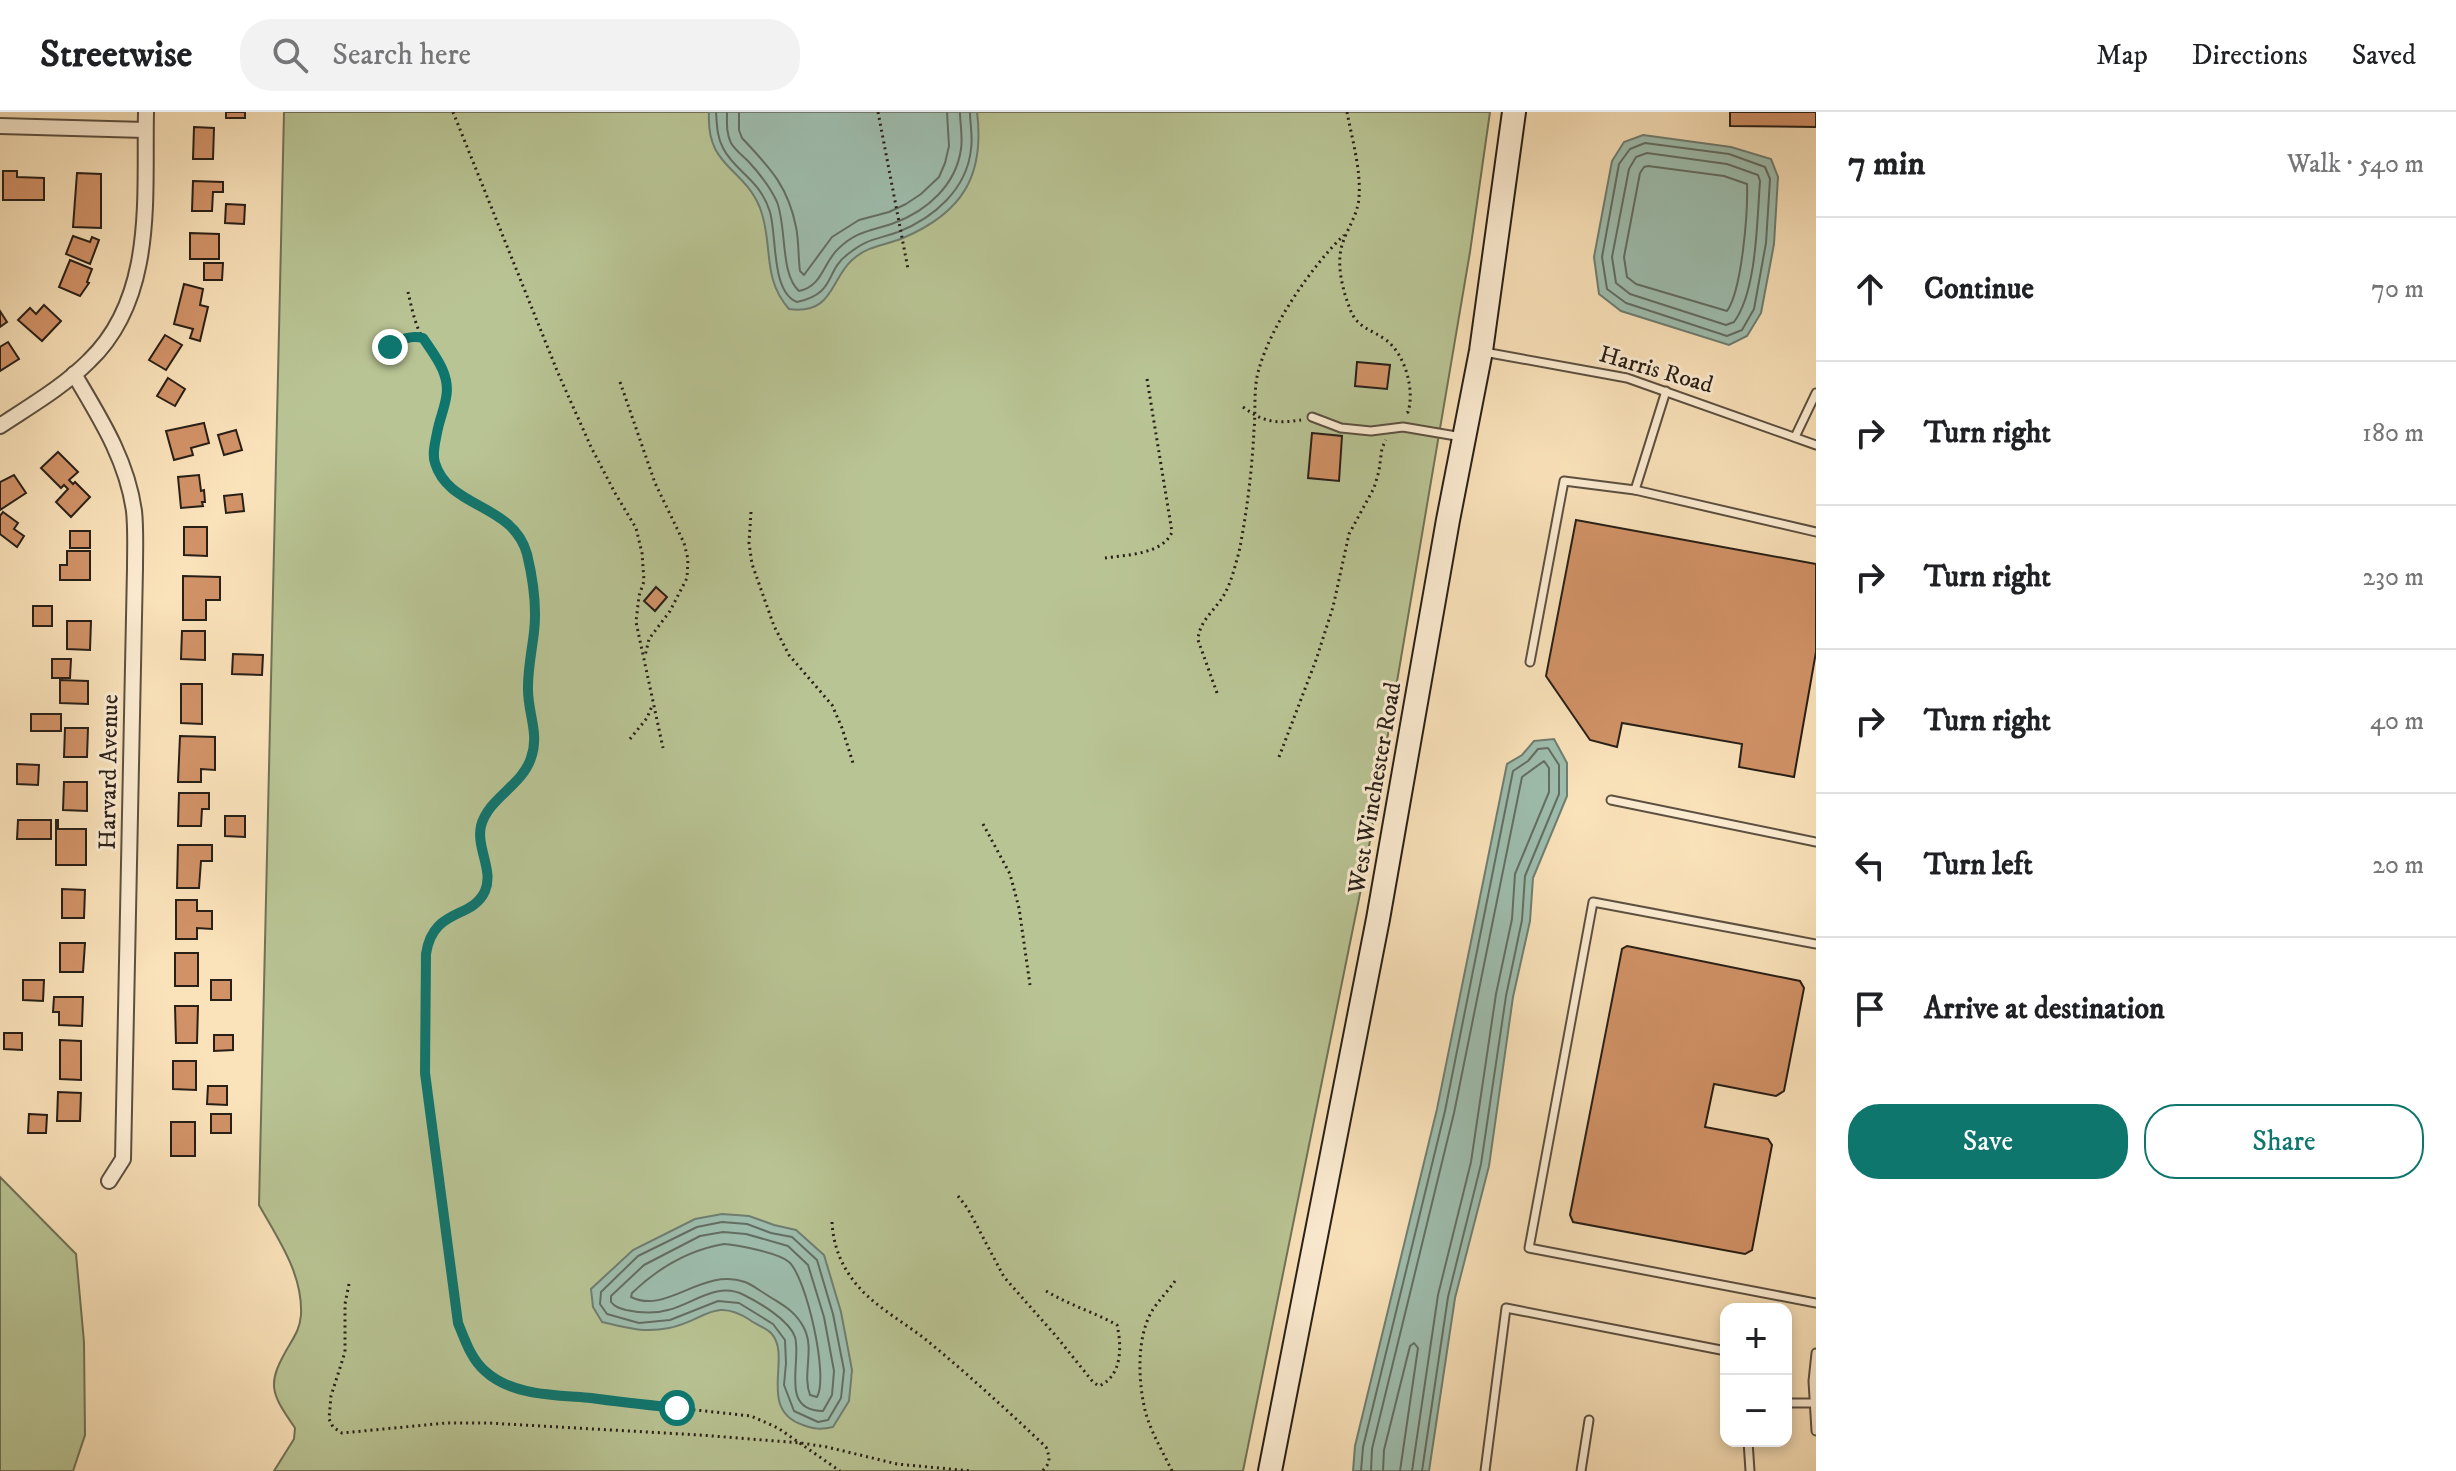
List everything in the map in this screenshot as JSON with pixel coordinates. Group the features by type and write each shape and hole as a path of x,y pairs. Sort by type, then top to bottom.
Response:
{"main road":[{"name":"West Winchester Road","path":"1270,1471 1378,919 1481,351 1514,112"}],"street":[{"path":"0,426 91,360 112,334 135,285 143,230 146,112"},
{"path":"0,126 145,130"},
{"name":"Harvard Avenue","path":"74,374 116,448 134,512 123,1159 109,1181"}],"lane":[{"name":"Harris Road","path":"1481,351 1627,378 1816,445"},
{"path":"1635,490 1666,391"},
{"path":"1795,437 1816,393"},
{"path":"1312,417 1341,428 1371,431 1403,427 1464,437"},
{"path":"1530,662 1564,481 1635,490 1816,532"},
{"path":"1611,800 1816,842"},
{"path":"1816,944 1593,902 1529,1248 1816,1303"},
{"path":"1485,1471 1506,1308 1720,1350"},
{"path":"1816,1353 1813,1381 1816,1431"},
{"path":"1792,1403 1814,1403"},
{"path":"1581,1471 1589,1420"},
{"path":"1748,1447 1750,1471"}],"path":[{"path":"453,112 558,373 603,470 636,528 644,581 636,622 663,748"},
{"path":"878,112 908,269"},
{"path":"1217,693 1198,640 1198,631 1224,596 1236,560 1250,479 1258,371 1267,347 1294,297 1312,271 1347,233"},
{"path":"408,292 415,320 423,338 437,356 447,386 434,450 435,463 443,480 501,517 518,534 528,558 535,608 527,690 535,732 531,759 485,814 480,838 488,878 486,890 474,903 433,930 426,954 425,1073 458,1323 476,1361 503,1384 548,1394 751,1416 778,1428 840,1471"},
{"path":"383,360 390,347 401,339 414,336 423,338"},
{"path":"1105,558 1160,547 1168,541 1172,532 1147,379"},
{"path":"620,382 655,483 684,543 688,559 687,578 670,611 649,639 644,660"},
{"path":"1243,407 1255,416 1284,422 1312,417"},
{"path":"751,512 749,543 752,564 774,626 789,655 832,705 853,763"},
{"path":"630,739 647,718 653,704"},
{"path":"983,824 1010,874 1019,908 1030,985"},
{"path":"958,1196 1004,1277 1093,1382 1099,1386 1107,1382 1116,1371 1119,1355 1117,1325 1046,1291"},
{"path":"832,1222 833,1240 853,1280 871,1299 946,1357 1046,1447 1049,1465 1042,1471"},
{"path":"1172,1471 1146,1413 1140,1373 1143,1332 1152,1311 1175,1281"},
{"path":"349,1284 345,1304 345,1352 331,1396 329,1419 333,1427 342,1433 446,1423 488,1423 801,1443 897,1464 971,1471"}],"green space":[{"path":"284,112 1490,112 1470,252 1366,864 1243,1471 274,1471 294,1439 295,1428 276,1396 274,1379 301,1315 294,1271 259,1205"},
{"path":"0,1177 76,1254 84,1342 85,1435 73,1471 0,1471"}],"water":[{"path":"709,112 977,112 977,155 965,190 941,217 903,238 858,255 845,268 829,294 814,307 789,309 780,297 771,273 760,208 753,194 713,145"},
{"path":"1643,135 1731,147 1771,159 1778,177 1774,244 1761,313 1747,336 1729,345 1621,311 1599,294 1594,257 1612,161 1624,142"},
{"path":"1554,739 1567,763 1567,796 1533,878 1530,921 1513,997 1489,1166 1455,1298 1429,1471 1353,1471 1355,1446 1437,1109 1507,764 1522,755 1534,741"},
{"path":"722,1214 749,1216 796,1230 824,1255 841,1312 852,1370 849,1401 833,1427 811,1427 789,1417 781,1407 778,1395 777,1343 769,1331 737,1313 717,1310 681,1325 643,1330 602,1322 593,1307 591,1289 633,1250 695,1219"}],"building":[{"path":"226,112 245,112 245,118 226,118"},
{"path":"1730,112 1816,112 1816,127 1730,126"},
{"path":"194,127 214,128 213,159 193,159"},
{"path":"3,171 17,171 17,177 44,178 44,200 3,200"},
{"path":"77,173 101,174 101,228 73,227"},
{"path":"193,181 223,182 223,192 213,192 212,211 192,211"},
{"path":"226,204 245,205 244,224 225,223"},
{"path":"190,233 219,234 219,259 190,259"},
{"path":"73,236 90,242 92,237 99,240 90,264 66,254"},
{"path":"70,260 92,269 89,283 80,296 59,287"},
{"path":"204,263 223,263 222,280 204,280"},
{"path":"184,284 203,289 200,305 208,307 200,341 190,338 193,329 174,324"},
{"path":"44,305 61,321 42,341 18,320 30,308 36,314"},
{"path":"0,311 7,322 0,327"},
{"path":"165,335 182,345 166,370 149,360"},
{"path":"8,342 19,359 0,371 0,347"},
{"path":"1357,362 1390,365 1387,389 1355,386"},
{"path":"168,378 185,389 175,406 157,396"},
{"path":"204,423 209,443 191,448 193,455 174,460 166,431"},
{"path":"236,430 242,450 224,455 218,435"},
{"path":"1312,433 1342,436 1339,481 1308,478"},
{"path":"58,452 78,472 69,480 90,497 71,517 56,502 68,489 64,485 61,488 41,468"},
{"path":"14,475 26,493 0,510 0,482"},
{"path":"199,475 201,491 204,490 203,506 181,508 178,477"},
{"path":"242,494 244,511 226,513 224,496"},
{"path":"3,512 18,523 14,529 24,536 17,547 0,534 0,516"},
{"path":"1576,520 1816,564 1816,652 1794,777 1739,767 1742,744 1622,723 1617,747 1590,740 1546,676"},
{"path":"184,527 207,527 207,556 184,555"},
{"path":"70,531 90,531 90,548 70,548"},
{"path":"67,551 90,551 90,580 60,580 60,565 67,565"},
{"path":"183,576 220,577 220,600 206,600 206,620 183,620"},
{"path":"656,587 667,597 655,611 644,601"},
{"path":"33,606 52,606 52,626 33,626"},
{"path":"67,621 91,621 90,650 67,649"},
{"path":"182,631 205,631 205,660 181,659"},
{"path":"233,654 263,655 262,675 232,674"},
{"path":"52,659 71,659 70,678 52,678"},
{"path":"60,680 88,681 88,704 60,703"},
{"path":"181,684 202,684 202,724 181,723"},
{"path":"31,714 61,714 61,731 31,731"},
{"path":"65,728 88,728 87,757 64,757"},
{"path":"180,736 215,737 215,770 201,769 201,782 178,782"},
{"path":"17,764 39,765 38,785 17,784"},
{"path":"64,782 87,782 87,811 63,810"},
{"path":"179,793 209,793 209,809 202,809 201,826 178,826"},
{"path":"225,816 245,816 245,837 225,836"},
{"path":"18,820 51,820 51,839 17,839"},
{"path":"56,820 58,829 86,829 86,865 56,865"},
{"path":"178,845 212,845 212,861 201,861 199,888 177,888"},
{"path":"62,889 85,890 84,918 62,918"},
{"path":"176,900 197,900 197,911 212,911 212,929 197,928 197,939 176,939"},
{"path":"60,943 85,943 83,972 60,972"},
{"path":"1627,946 1800,981 1804,988 1784,1091 1776,1096 1714,1084 1705,1127 1768,1139 1772,1145 1752,1250 1745,1254 1573,1222 1570,1215 1622,949"},
{"path":"175,953 198,953 198,986 175,986"},
{"path":"23,980 44,980 43,1001 23,1000"},
{"path":"211,980 231,980 231,1000 211,1000"},
{"path":"54,997 83,997 82,1026 59,1025 59,1012 53,1012"},
{"path":"175,1006 198,1006 197,1043 176,1043"},
{"path":"4,1033 22,1033 22,1050 4,1049"},
{"path":"214,1035 233,1035 233,1050 214,1051"},
{"path":"60,1040 81,1041 81,1080 60,1079"},
{"path":"173,1061 196,1061 196,1090 173,1089"},
{"path":"208,1086 227,1086 227,1105 207,1104"},
{"path":"58,1092 81,1093 80,1121 57,1121"},
{"path":"29,1114 47,1115 46,1133 28,1133"},
{"path":"211,1114 231,1114 231,1133 211,1133"},
{"path":"171,1122 195,1122 195,1156 171,1156"}],"route":[{"path":"390,347 401,339 414,336 423,338 437,356 444,373 447,397 438,427 435,463 443,480 474,503 501,517 518,534 528,558 535,608 527,690 535,732 531,759 485,814 480,838 488,878 486,890 481,898 433,930 426,954 425,1073 458,1323 476,1361 503,1384 548,1394 677,1408"}]}
